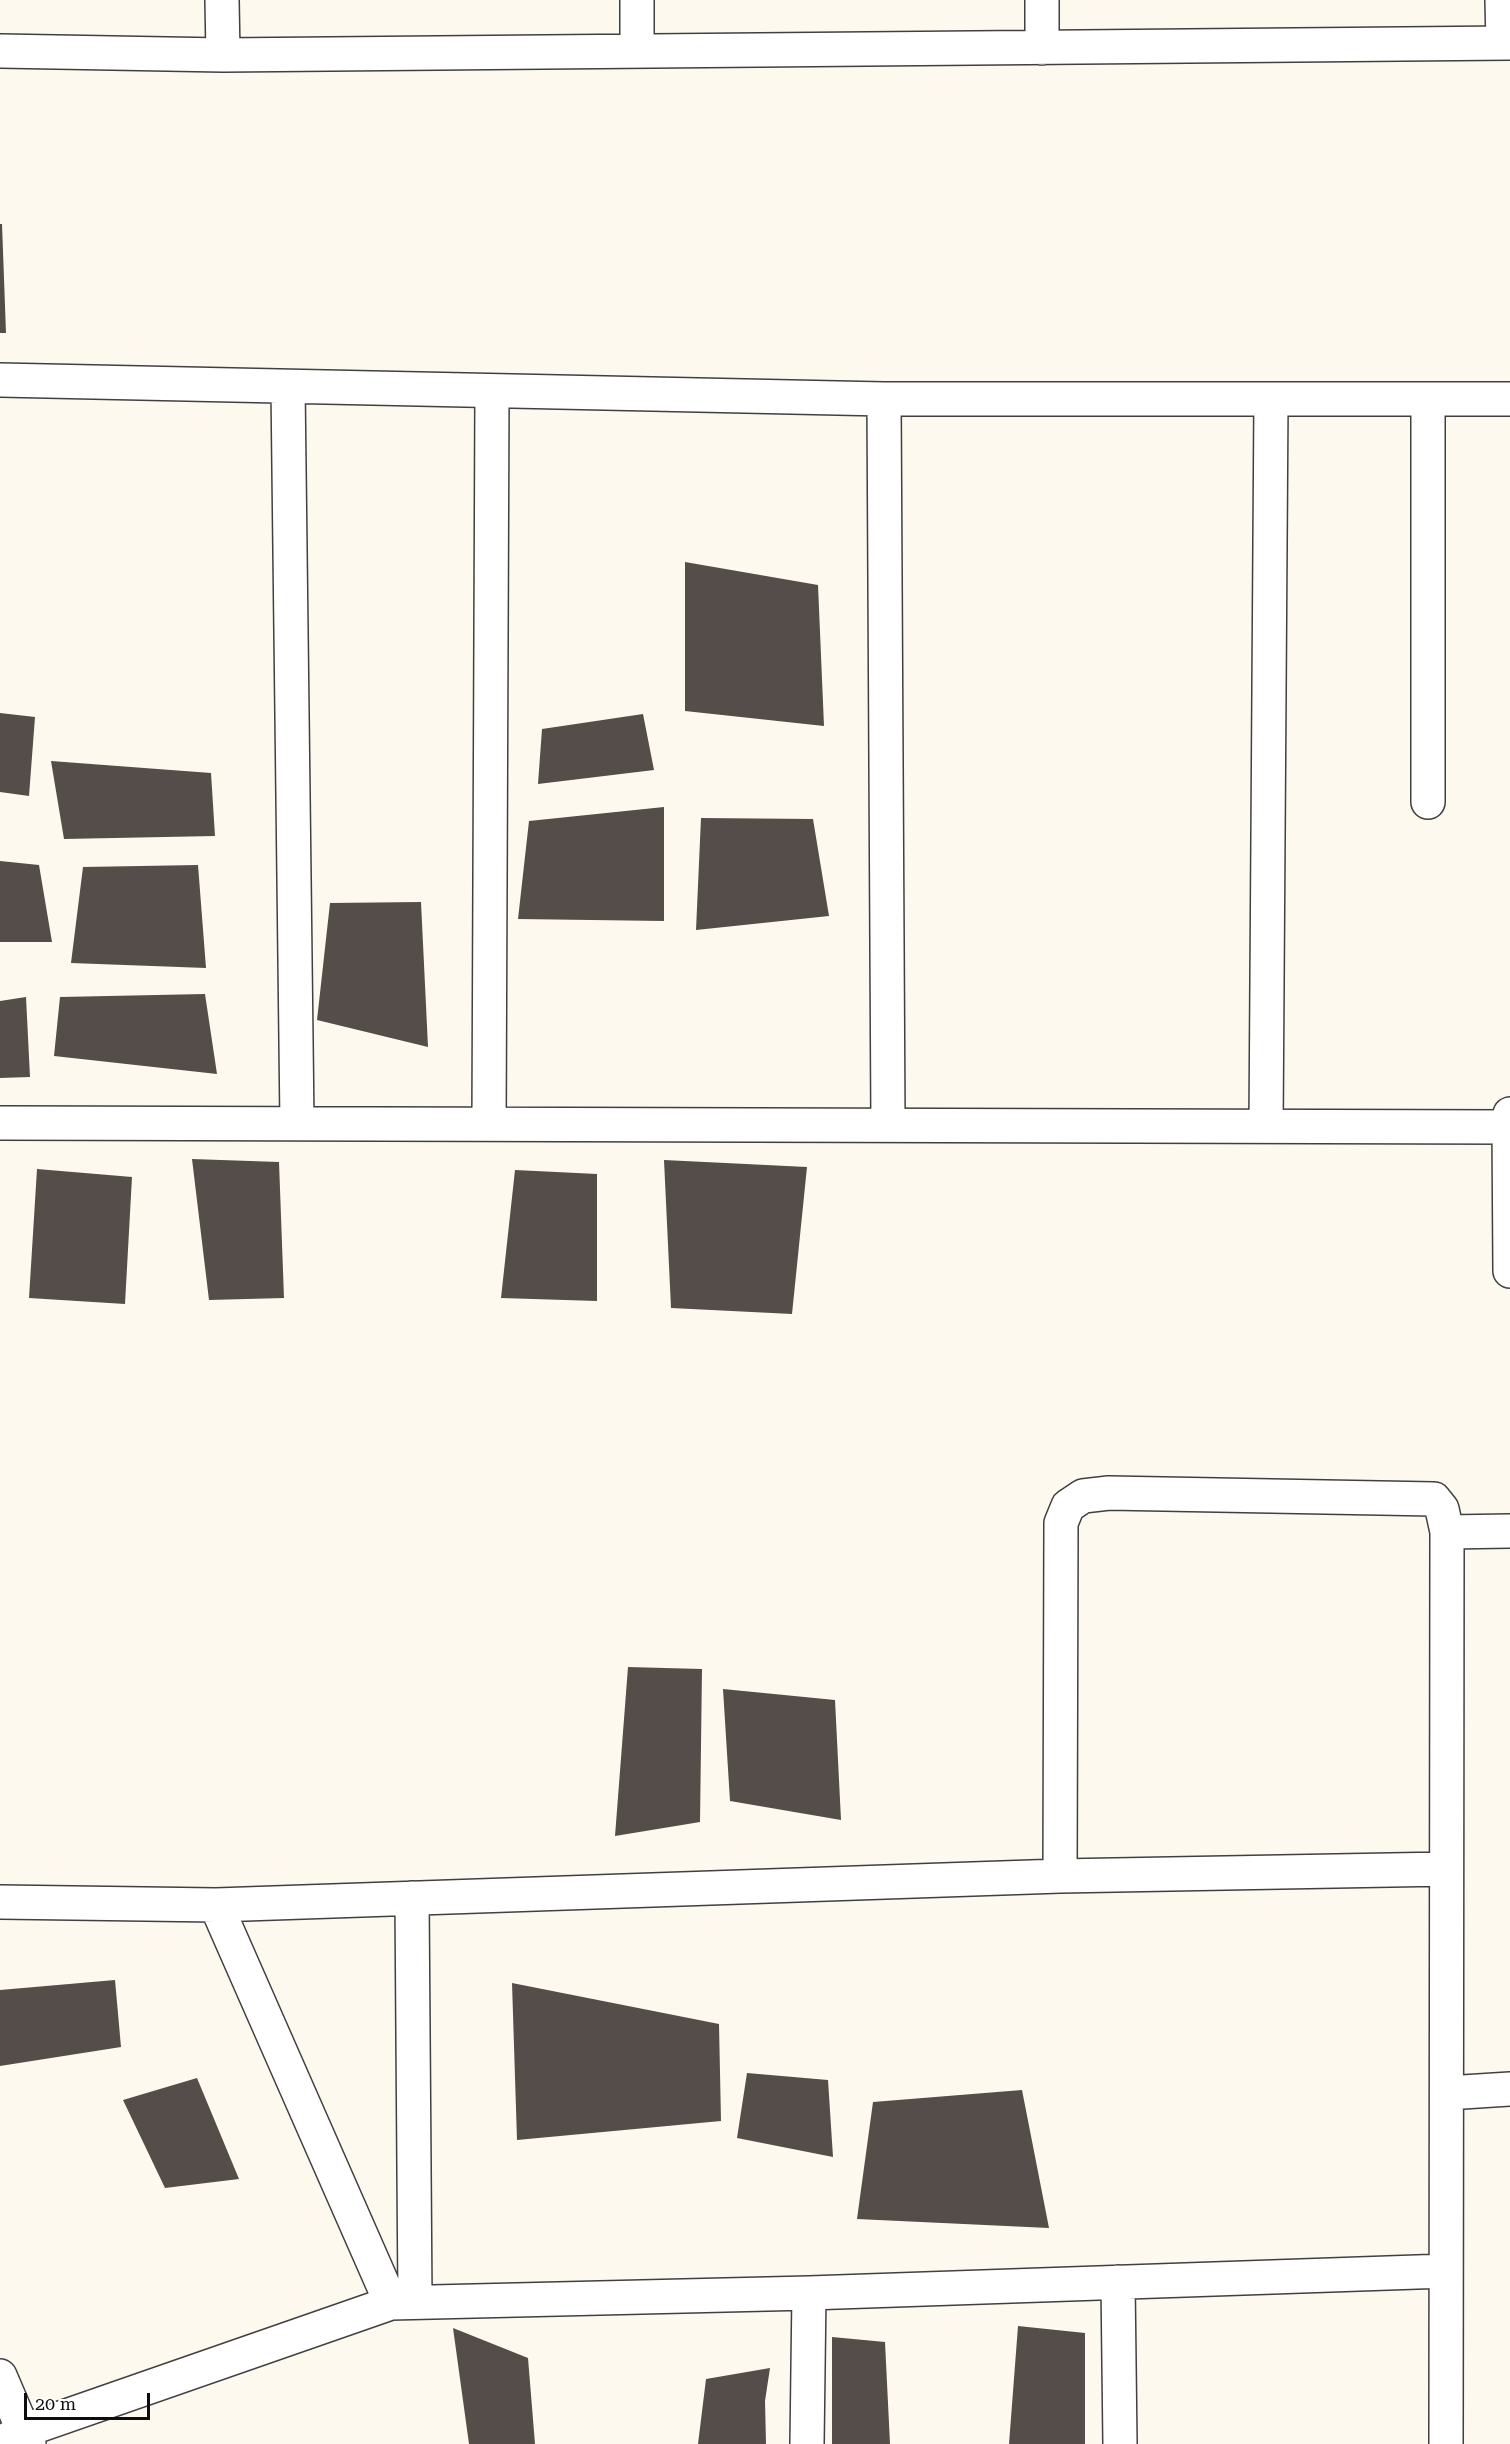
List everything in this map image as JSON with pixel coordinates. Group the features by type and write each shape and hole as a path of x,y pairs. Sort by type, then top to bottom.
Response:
{"street":[{"path":"222,0 223,55"},
{"path":"637,0 637,51"},
{"path":"1042,0 1042,48"},
{"path":"0,51 223,55 1506,43 1502,0"},
{"path":"0,380 884,399 1510,399"},
{"path":"288,387 297,1123"},
{"path":"489,1124 492,392"},
{"path":"884,399 888,1125"},
{"path":"1266,1126 1271,399"},
{"path":"1428,399 1428,802"},
{"path":"0,1123 1266,1126 1510,1120 1510,1271"},
{"path":"1060,1876 1061,1524 1068,1506 1083,1496 1110,1493 1426,1497 1434,1499 1442,1509 1447,1532 1446,2444"},
{"path":"1447,1532 1510,1531"},
{"path":"0,1902 216,1905 1060,1876 1446,1869"},
{"path":"403,2302 412,1898"},
{"path":"216,1905 403,2302"},
{"path":"1447,2094 1510,2089"},
{"path":"0,2376 17,2439 403,2302 809,2293 1446,2271"},
{"path":"1118,2282 1120,2444"},
{"path":"807,2444 809,2293"}],"building":[{"path":"0,224 2,224 6,333 0,333"},
{"path":"685,562 818,585 824,726 685,711"},
{"path":"0,713 35,717 29,796 0,792"},
{"path":"643,714 654,770 538,784 542,729"},
{"path":"51,761 211,773 215,836 64,839"},
{"path":"664,807 664,921 518,919 529,821"},
{"path":"701,818 813,819 829,916 696,930"},
{"path":"0,861 39,865 52,942 0,942"},
{"path":"198,865 206,968 71,963 83,867"},
{"path":"421,902 428,1047 317,1020 330,903"},
{"path":"205,994 217,1074 54,1056 60,997"},
{"path":"26,997 30,1077 0,1078 0,1001"},
{"path":"192,1159 279,1162 284,1298 209,1300"},
{"path":"664,1160 807,1167 792,1314 671,1308"},
{"path":"37,1169 132,1177 125,1304 29,1298"},
{"path":"515,1170 597,1174 597,1301 501,1298"},
{"path":"628,1667 702,1669 700,1822 615,1836"},
{"path":"723,1689 835,1700 841,1820 730,1801"},
{"path":"115,1980 121,2047 0,2066 0,1990"},
{"path":"512,1983 719,2024 721,2121 517,2140"},
{"path":"747,2073 828,2080 833,2157 737,2138"},
{"path":"197,2078 239,2179 165,2188 123,2100"},
{"path":"1022,2090 1049,2228 857,2219 873,2102"},
{"path":"1018,2326 1085,2333 1085,2444 1009,2444"},
{"path":"453,2328 528,2358 535,2444 469,2444"},
{"path":"832,2337 885,2342 890,2444 832,2444"},
{"path":"770,2368 765,2401 766,2444 698,2444 706,2379"}]}
